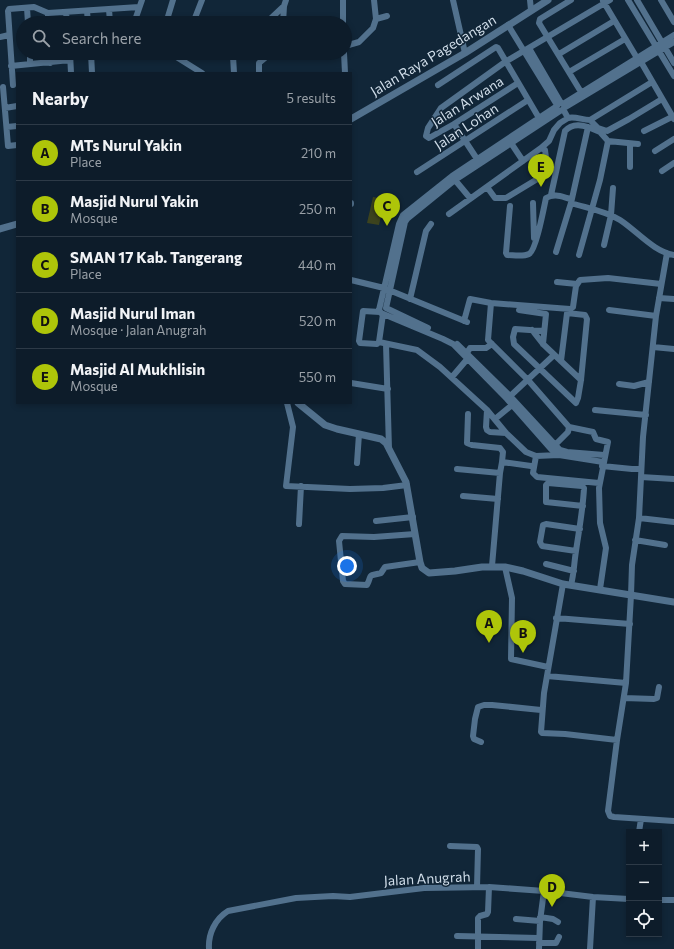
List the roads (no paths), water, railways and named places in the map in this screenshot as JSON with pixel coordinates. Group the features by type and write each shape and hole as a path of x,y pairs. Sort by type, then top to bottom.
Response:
{"street":[{"path":"136,16 142,0"},
{"path":"168,16 173,0"},
{"path":"196,16 202,0"},
{"path":"343,0 343,16"},
{"path":"352,44 359,42 373,28 376,19 374,0"},
{"path":"453,0 465,53"},
{"path":"530,0 532,10"},
{"name":"Jalan Raya Pagedangan","path":"352,118 465,53 548,0"},
{"path":"571,0 539,21 539,23 581,92"},
{"path":"506,62 603,2 610,0"},
{"path":"628,0 674,63"},
{"path":"637,0 674,76"},
{"path":"661,0 674,22"},
{"path":"603,2 674,117 644,131"},
{"path":"273,16 285,3"},
{"path":"284,16 285,3"},
{"path":"16,145 8,146 2,87 15,85 11,66 8,10 34,7 48,13 139,7"},
{"path":"27,8 28,16"},
{"path":"668,12 674,8"},
{"path":"109,9 110,16"},
{"path":"87,11 87,16"},
{"path":"66,12 66,16"},
{"path":"376,19 387,16"},
{"path":"559,54 614,21"},
{"path":"508,25 526,50 568,118"},
{"path":"0,37 9,35"},
{"path":"661,47 674,36"},
{"path":"569,72 625,39"},
{"path":"553,447 457,343 447,336 387,309 387,290 405,222 409,216 479,161 539,118 561,107 661,47 674,42"},
{"path":"438,85 496,47 539,118"},
{"path":"11,66 70,60 71,72"},
{"path":"91,60 92,72"},
{"path":"181,60 200,72"},
{"path":"233,60 234,72"},
{"path":"259,72 259,63 263,60"},
{"path":"344,60 345,72"},
{"path":"379,342 382,313 400,219 452,176 511,143 581,92 639,60"},
{"name":"Jalan Arwana","path":"506,62 441,108 428,128 426,136 429,138 454,124 518,83"},
{"path":"449,214 541,148 549,141 554,130 560,123 573,117 581,120 590,120 652,82"},
{"path":"590,120 598,128 607,131 662,99"},
{"name":"Jalan Lohan","path":"418,172 528,100"},
{"path":"5,108 16,106"},
{"path":"454,124 479,161"},
{"path":"551,195 566,129 575,125 588,127 600,132 608,141 638,144"},
{"path":"7,127 16,126"},
{"path":"556,252 571,201 588,127"},
{"path":"655,151 674,139"},
{"path":"579,255 593,209 608,141"},
{"path":"511,143 523,161"},
{"path":"630,144 630,167"},
{"path":"487,187 495,198 506,198 544,175 547,164 545,150 541,148"},
{"path":"662,170 674,163"},
{"path":"455,180 470,198"},
{"path":"604,245 611,215 613,188"},
{"path":"510,206 507,255 526,255 532,252 546,198 551,195 555,195 611,215 621,220 649,243 667,253 674,255"},
{"path":"533,203 535,244"},
{"path":"0,229 16,224"},
{"path":"410,299 426,231 431,224"},
{"path":"667,253 656,316 649,382 638,518 632,565 632,594 626,683 608,811 610,816 614,817 674,820"},
{"path":"352,280 387,290 465,322 470,299 491,303 570,309 573,307 577,284 580,280 608,278 661,284"},
{"path":"557,282 577,284"},
{"path":"659,298 674,299"},
{"path":"491,303 488,338 492,344 528,380 570,427 593,432 596,439 607,441 599,483 600,523 606,548 600,589"},
{"path":"519,310 546,314 544,344"},
{"path":"609,310 656,316"},
{"path":"468,356 453,344 443,339 382,313 363,311 360,343 377,344 379,342 417,350 452,377 487,410 506,433 526,452 536,456 561,453 603,461 632,469 641,469"},
{"path":"544,331 515,329 513,339 514,344 576,403 581,380 587,319 585,315 567,313 561,361"},
{"path":"532,330 544,344 581,380"},
{"path":"386,344 389,449"},
{"path":"452,377 468,356 470,348 486,348 492,344"},
{"path":"653,347 674,349"},
{"path":"509,398 554,354"},
{"path":"619,384 634,386 649,382"},
{"path":"352,383 388,389"},
{"path":"509,398 512,405 553,447 561,453"},
{"path":"287,404 293,427 287,486 350,489 383,488 407,485"},
{"path":"299,404 325,425 381,439 389,449 407,485 420,562 422,568 429,573 492,566 506,567 524,571 563,584 674,602"},
{"path":"495,419 512,405"},
{"path":"487,410 487,430 490,432 506,433"},
{"path":"595,410 646,415"},
{"path":"468,414 467,443 472,445 500,448 503,452 492,566"},
{"path":"553,447 568,432 570,427"},
{"path":"357,464 359,434"},
{"path":"536,456 533,473 537,477 599,483"},
{"path":"502,462 531,466"},
{"path":"457,469 500,473"},
{"path":"641,477 674,479"},
{"path":"571,585 580,529 584,488 582,486 548,483 546,485 545,501 548,504 582,506"},
{"path":"300,524 301,486"},
{"path":"463,496 498,499"},
{"path":"376,521 413,517"},
{"path":"638,518 674,522"},
{"path":"576,551 542,546 540,542 543,525 546,524 580,529"},
{"path":"415,534 365,537 342,536 339,541 343,581 345,584 367,585 370,576 381,573 385,567 420,562"},
{"path":"635,540 665,545"},
{"path":"546,564 574,570"},
{"path":"506,567 512,598 511,659 548,667"},
{"path":"563,584 546,676 541,710 541,732 542,734 565,734 617,740"},
{"path":"556,618 630,624"},
{"path":"546,676 626,683"},
{"path":"624,698 654,699 657,698 659,687"},
{"path":"481,742 474,739 473,736 478,707 492,705 541,710"},
{"path":"639,829 641,819"},
{"path":"450,846 477,847 477,887"},
{"name":"Jalan Anugrah","path":"209,949 209,942 214,927 219,918 228,911 296,898 333,896 350,897 424,888 477,887 544,891 592,897 626,898"},
{"path":"478,949 478,916 486,915 488,912 489,887"},
{"path":"539,944 540,919 544,891"},
{"path":"590,949 592,897"},
{"path":"662,900 674,900"},
{"path":"516,919 553,919 558,922"},
{"path":"457,936 477,936 539,944 556,943 559,937"}],"place":[{"name":"Masjid Al Mukhlisin","path":"541,187"},
{"name":"SMAN 17 Kab. Tangerang","path":"387,226"},
{"name":"MTs Nurul Yakin","path":"489,643"},
{"name":"Masjid Nurul Yakin","path":"523,653"},
{"name":"Masjid Nurul Iman","path":"552,907"}]}
